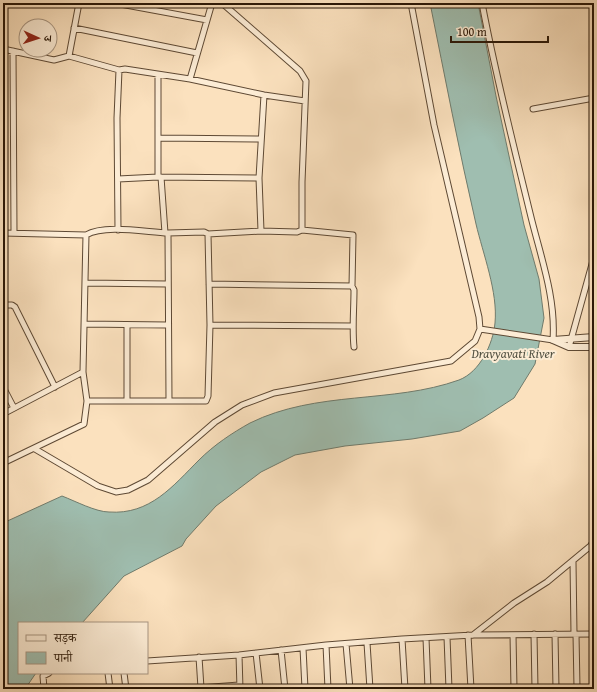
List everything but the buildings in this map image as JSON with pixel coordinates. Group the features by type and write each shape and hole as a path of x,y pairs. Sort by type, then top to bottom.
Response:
{"street":[{"path":"69,56 79,3"},
{"path":"115,3 138,5 207,20"},
{"path":"190,79 212,3"},
{"path":"222,3 300,71 306,82 302,182 302,230"},
{"path":"35,449 98,486 116,492 128,490 148,480 215,422 242,405 274,393 451,361 475,341 480,328 479,318 434,126 411,3"},
{"path":"482,3 524,190 548,283 553,312 553,340"},
{"path":"74,28 197,53"},
{"path":"3,50 54,60 69,56 119,70 125,69 190,79 264,95 306,101"},
{"path":"13,52 14,234"},
{"path":"118,230 117,118 119,70"},
{"path":"158,75 158,138 160,177 166,233 169,400"},
{"path":"261,231 259,178 260,139 264,95"},
{"path":"533,109 594,98"},
{"path":"158,138 260,139"},
{"path":"118,179 160,177 259,178"},
{"path":"3,233 86,235 94,231 118,230 166,233 204,232 208,234 261,231 296,232 302,230 353,235 352,286 354,290 354,321 352,326 354,347"},
{"path":"87,401 206,401 208,396 210,325 208,234"},
{"path":"3,464 84,424 87,401 83,372 86,235"},
{"path":"569,347 570,338 594,257"},
{"path":"588,279 594,281"},
{"path":"85,283 167,284"},
{"path":"209,284 352,286"},
{"path":"3,305 15,307 55,386"},
{"path":"84,324 167,325"},
{"path":"127,325 127,400"},
{"path":"210,325 352,326"},
{"path":"480,328 553,340 569,347 594,347"},
{"path":"553,340 594,337"},
{"path":"3,414 83,372"},
{"path":"3,387 14,408"},
{"path":"593,545 594,560"},
{"path":"471,689 471,635 476,630 547,582 593,545"},
{"path":"573,562 577,688"},
{"path":"534,634 535,689"},
{"path":"555,634 556,689"},
{"path":"148,661 239,655 326,645 367,643 402,639 471,635 594,634"},
{"path":"513,635 514,689"},
{"path":"447,637 449,689"},
{"path":"426,638 428,689"},
{"path":"402,639 405,689"},
{"path":"367,643 370,689"},
{"path":"346,644 350,689"},
{"path":"326,645 328,689"},
{"path":"303,648 305,689"},
{"path":"281,650 285,689"},
{"path":"256,653 260,689"},
{"path":"186,689 240,687 239,655"},
{"path":"199,657 201,688"},
{"path":"44,689 43,676 46,674"},
{"path":"108,674 110,689"},
{"path":"124,674 126,689"}],"water":[{"name":"Dravyavati River","path":"430,3 478,3 496,96 524,225 539,279 544,318 535,364 514,398 460,431 412,439 345,446 295,455 261,472 216,506 186,539 182,546 124,576 83,622 18,622 18,674 35,674 25,689 3,689 3,523 62,496 104,512 124,512 137,509 160,497 180,480 211,449 250,423 275,413 302,406 328,401 408,392 434,387 459,380 473,371 484,356 491,340 494,331 495,311 492,286 464,169"}]}
